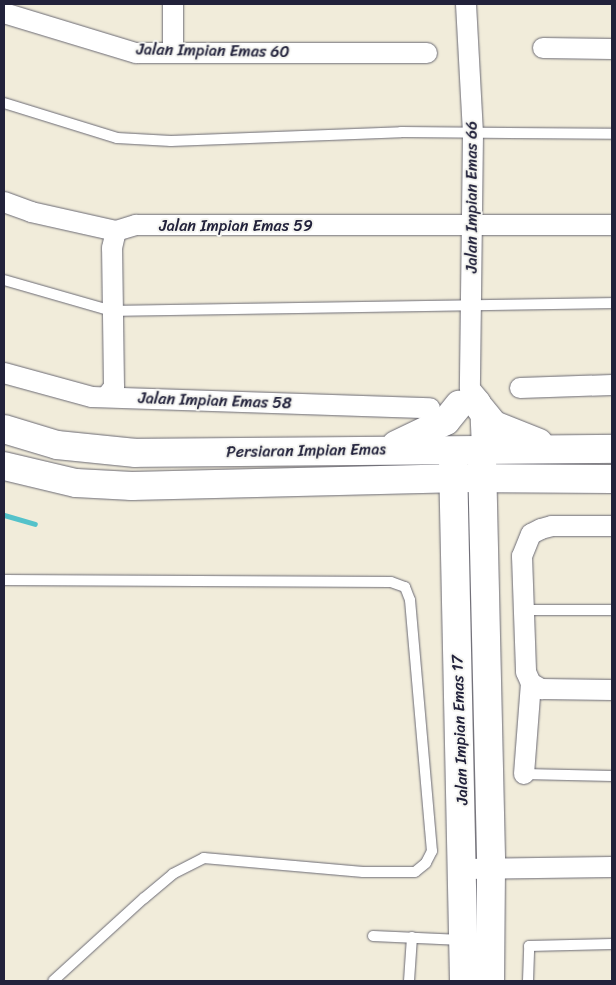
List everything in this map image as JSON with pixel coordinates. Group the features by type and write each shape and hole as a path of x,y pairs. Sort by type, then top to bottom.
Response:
{"main road":[{"path":"386,449 446,421 470,401 494,425 554,449"},
{"name":"Persiaran Impian Emas","path":"4,428 57,445 95,452 453,448 612,449"},
{"name":"Jalan Impian Emas 17","path":"453,448 464,869 464,981"},
{"name":"Jalan Impian Emas 17","path":"482,448 491,869 490,981"},
{"name":"Persiaran Impian Emas","path":"4,466 76,483 132,486 397,481 453,478 612,479"},
{"path":"484,533 494,505 510,494 560,479"},
{"path":"397,481 428,493 445,505 455,526"}],"street":[{"path":"173,4 173,51"},
{"name":"Jalan Impian Emas 66","path":"466,4 473,133 470,401 482,448"},
{"name":"Jalan Impian Emas 60","path":"4,13 136,53 173,51 427,53"},
{"path":"543,48 612,49"},
{"name":"Jalan Impian Emas 59","path":"4,202 31,212 116,231 136,226 612,225"},
{"path":"106,397 114,387 112,248 116,231"},
{"name":"Jalan Impian Emas 58","path":"4,373 92,397 430,408"},
{"path":"520,388 612,385"},
{"name":"Jalan Impian Emas 66","path":"453,448 470,401"},
{"path":"524,774 536,686 526,672 522,556 531,534 552,526 612,526"},
{"path":"536,686 612,690"},
{"path":"464,869 612,866"}],"lane":[{"path":"4,103 117,138 171,142 401,132 612,134"},
{"path":"4,280 112,311 471,308 612,303"},
{"path":"4,580 391,582 405,586 410,600 432,851 426,863 415,872 363,872 204,858 174,874 144,898 53,981"},
{"path":"525,610 612,610"},
{"path":"524,774 612,776"},
{"path":"373,936 465,940"},
{"path":"409,981 412,937"},
{"path":"528,981 529,946 612,944"}],"waterway":[{"path":"4,515 35,524"}]}
